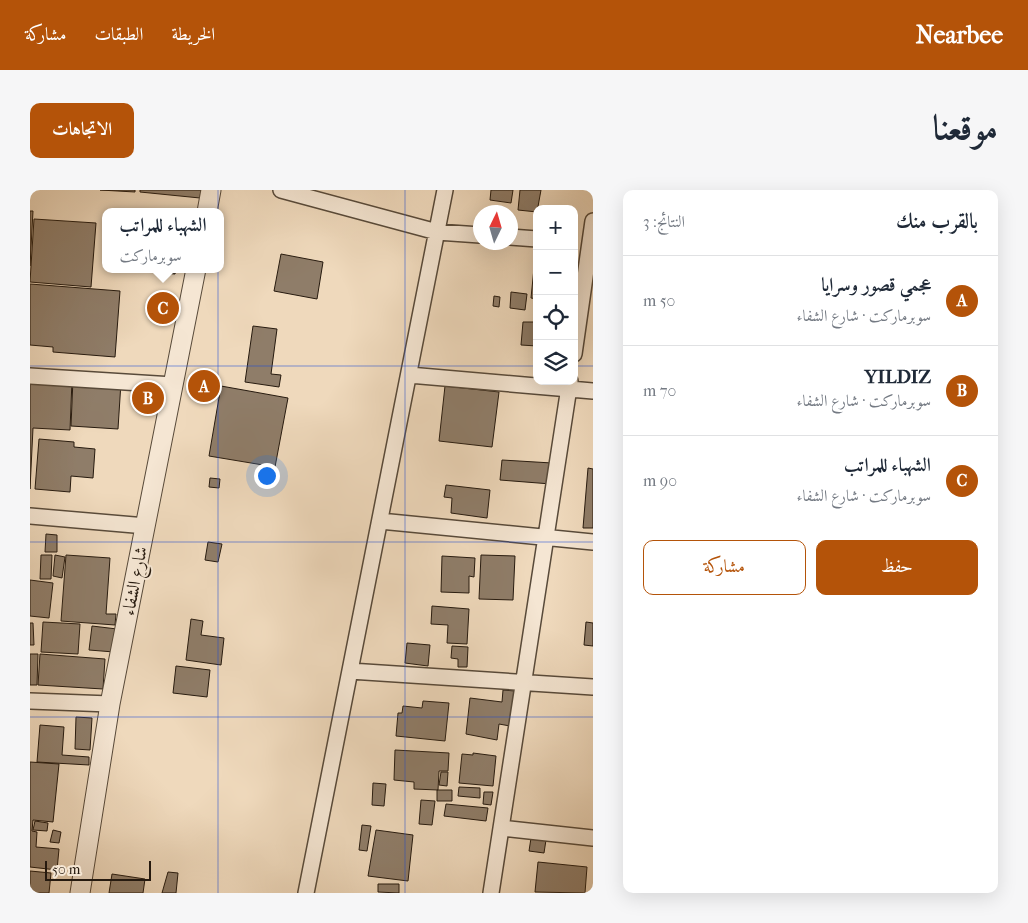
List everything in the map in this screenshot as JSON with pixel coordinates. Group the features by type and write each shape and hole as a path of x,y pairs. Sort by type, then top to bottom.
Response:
{"street":[{"path":"208,208 211,190"},
{"path":"281,190 437,232 473,235"},
{"path":"306,893 445,190"},
{"path":"576,340 593,221"},
{"path":"518,238 533,239"},
{"path":"578,242 591,243"},
{"name":"شارع الشفاء","path":"80,893 110,704 195,273"},
{"path":"409,375 533,383"},
{"path":"30,376 173,385"},
{"path":"491,893 570,385 593,391"},
{"path":"30,516 146,526"},
{"path":"380,521 593,542"},
{"path":"350,670 593,687"},
{"path":"30,701 110,704"},
{"path":"501,828 593,838"}],"building":[{"path":"100,190 135,190 135,192"},
{"path":"140,190 201,190 200,198 140,192"},
{"path":"491,190 513,190 511,203 490,200"},
{"path":"520,190 541,190 538,205 533,205 533,212 518,210"},
{"path":"30,211 33,211 30,266"},
{"path":"34,219 96,223 91,287 30,282"},
{"path":"281,254 323,262 317,299 274,291"},
{"path":"533,278 533,298 531,298"},
{"path":"30,284 120,291 115,357 53,352 53,347 30,345"},
{"path":"511,292 527,294 525,310 510,308"},
{"path":"494,296 500,297 499,307 493,306"},
{"path":"523,322 533,322 533,346 521,345"},
{"path":"253,326 277,329 271,374 281,375 279,387 245,382"},
{"path":"30,378 72,380 70,430 33,428 30,489"},
{"path":"73,379 121,382 118,429 71,426"},
{"path":"221,386 288,398 275,467 209,456"},
{"path":"445,386 499,392 492,447 439,441"},
{"path":"39,439 74,442 74,447 95,449 93,478 71,476 70,492 35,489"},
{"path":"502,460 552,463 551,484 500,480"},
{"path":"588,468 593,469 593,528 583,528"},
{"path":"210,478 220,479 219,488 209,487"},
{"path":"446,485 490,490 487,518 451,513 452,498 444,497"},
{"path":"46,534 57,535 57,552 45,552"},
{"path":"208,542 222,544 218,562 205,560"},
{"path":"41,555 52,555 51,579 40,579"},
{"path":"55,555 65,557 62,578 53,576"},
{"path":"66,555 110,558 106,614 116,614 115,625 61,621"},
{"path":"481,555 515,556 513,600 479,599"},
{"path":"442,556 475,558 474,577 469,576 469,593 441,592"},
{"path":"30,580 53,583 49,618 30,616"},
{"path":"432,606 469,609 467,644 447,643 448,625 431,624"},
{"path":"191,619 203,621 201,635 224,638 221,665 186,660"},
{"path":"43,622 80,624 78,654 41,652"},
{"path":"586,622 593,623 593,646 584,645"},
{"path":"30,623 33,623 34,645 30,645"},
{"path":"92,626 117,629 114,652 89,650"},
{"path":"407,643 430,645 428,666 405,663"},
{"path":"452,646 468,647 467,667 458,667 458,659 451,658"},
{"path":"30,654 38,654 37,685 30,685"},
{"path":"40,654 105,659 103,689 38,685"},
{"path":"176,666 210,670 207,697 173,693"},
{"path":"503,690 515,691 510,726 499,724 497,740 466,734 470,698 502,702"},
{"path":"423,701 449,703 445,741 396,736 398,713 402,713 403,706 422,708"},
{"path":"76,717 92,718 90,750 75,749"},
{"path":"40,725 64,727 62,755 89,757 89,765 37,762"},
{"path":"395,750 449,753 448,771 439,771 438,790 414,789 414,782 394,780"},
{"path":"473,753 496,756 493,786 459,783 462,754 473,755"},
{"path":"30,762 59,764 53,822 33,820 32,831 37,832 36,847 59,849 57,870 30,867"},
{"path":"441,772 448,772 447,786 439,785"},
{"path":"373,783 386,784 384,806 372,805"},
{"path":"459,787 480,788 480,798 458,796"},
{"path":"437,790 452,790 452,801 437,801"},
{"path":"484,792 493,792 491,805 483,804"},
{"path":"421,800 435,801 432,825 419,824"},
{"path":"446,804 488,808 486,821 444,816"},
{"path":"35,821 48,823 47,831 33,830"},
{"path":"362,825 371,826 367,851 359,850"},
{"path":"53,830 61,832 59,843 50,842"},
{"path":"376,830 413,835 408,881 368,876"},
{"path":"531,838 546,840 544,853 529,851"},
{"path":"538,862 587,867 585,893 535,892"},
{"path":"30,871 51,873 49,893 30,893"},
{"path":"168,872 178,873 176,893 162,893"},
{"path":"112,874 145,879 143,893 109,893"},
{"path":"378,884 399,884 399,893 378,892"}],"place":[{"name":"الشهباء للمراتب","path":"163,308"},
{"name":"عجمي قصور وسرايا","path":"204,386"},
{"name":"YILDIZ","path":"148,398"}]}
